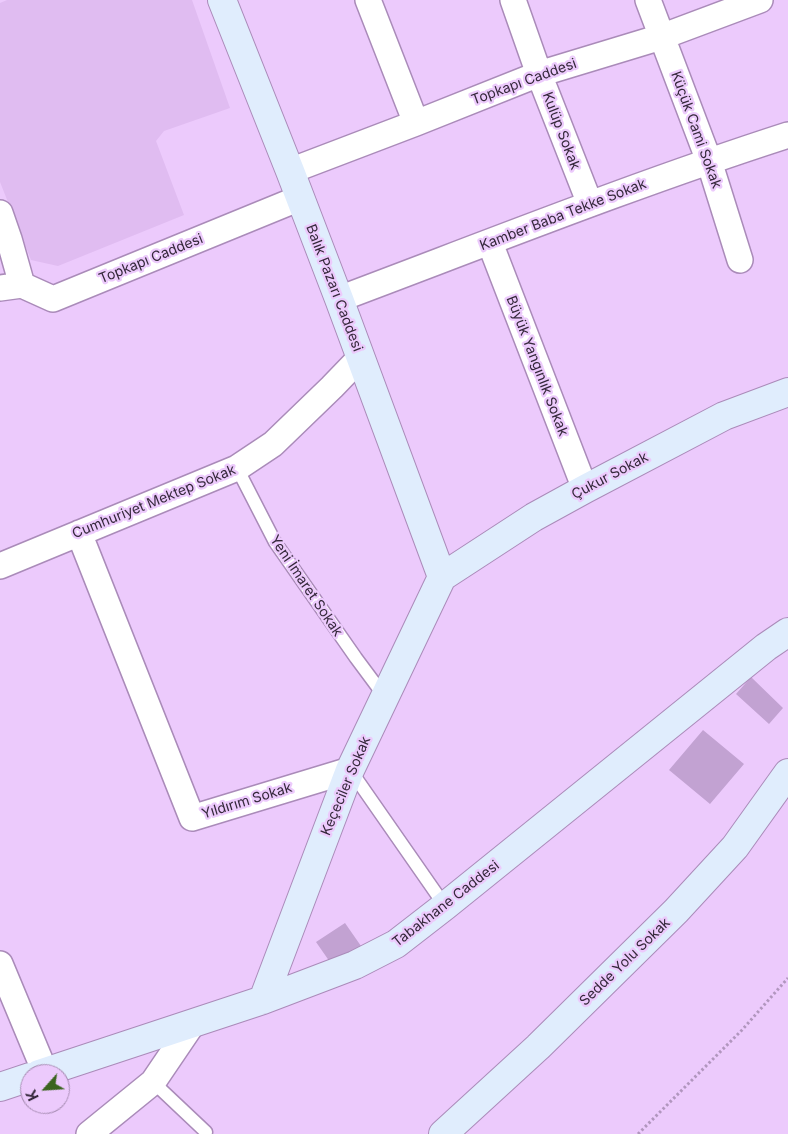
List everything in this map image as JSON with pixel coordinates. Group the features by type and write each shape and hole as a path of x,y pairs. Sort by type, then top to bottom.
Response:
{"street":[{"name":"Balık Pazarı Caddesi","path":"222,0 339,299 442,577"},
{"path":"368,0 416,124"},
{"name":"Kulüp Sokak","path":"513,0 539,74 590,204"},
{"name":"Küçük Cami Sokak","path":"648,0 709,161 740,260"},
{"name":"Topkapı Caddesi","path":"290,171 416,124 539,74 662,37 760,0"},
{"name":"Kamber Baba Tekke Sokak","path":"339,299 590,204 788,135"},
{"name":"Topkapı Caddesi","path":"11,286 53,299 300,198"},
{"path":"0,213 10,239 11,286"},
{"name":"Büyük Yangınlık Sokak","path":"490,243 585,489"},
{"name":"Cumhuriyet Mektep Sokak","path":"0,566 237,468 273,444 360,358"},
{"name":"Çukur Sokak","path":"442,577 534,517 585,489 724,416 788,392"},
{"name":"Yıldırım Sokak","path":"79,533 192,818 350,770"},
{"name":"Keçeciler Sokak","path":"263,1000 350,770 442,577"},
{"name":"Tabakhane Caddesi","path":"193,1024 356,965 396,944 446,906 766,647 788,632"},
{"name":"Sedde Yolu Sokak","path":"443,1134 538,1047 676,911 736,847 788,773"},
{"path":"0,964 35,1064"},
{"path":"69,1064 193,1024"},
{"path":"89,1134 153,1082 193,1024"},
{"path":"0,1087 20,1080"}],"lane":[{"name":"Yeni İmaret Sokak","path":"237,468 275,542 385,697"},
{"path":"350,770 446,906"},
{"path":"153,1082 206,1132"}],"path":[{"path":"638,1134 742,1030 788,978"}],"shaded area":[{"path":"7,0 192,0 230,108 164,131 156,141 184,215 58,266 31,260 0,182 0,3"}],"building":[{"path":"751,677 783,708 769,724 736,694"},
{"path":"703,730 744,764 710,804 669,770"},
{"path":"345,923 361,946 332,965 316,942"}]}
